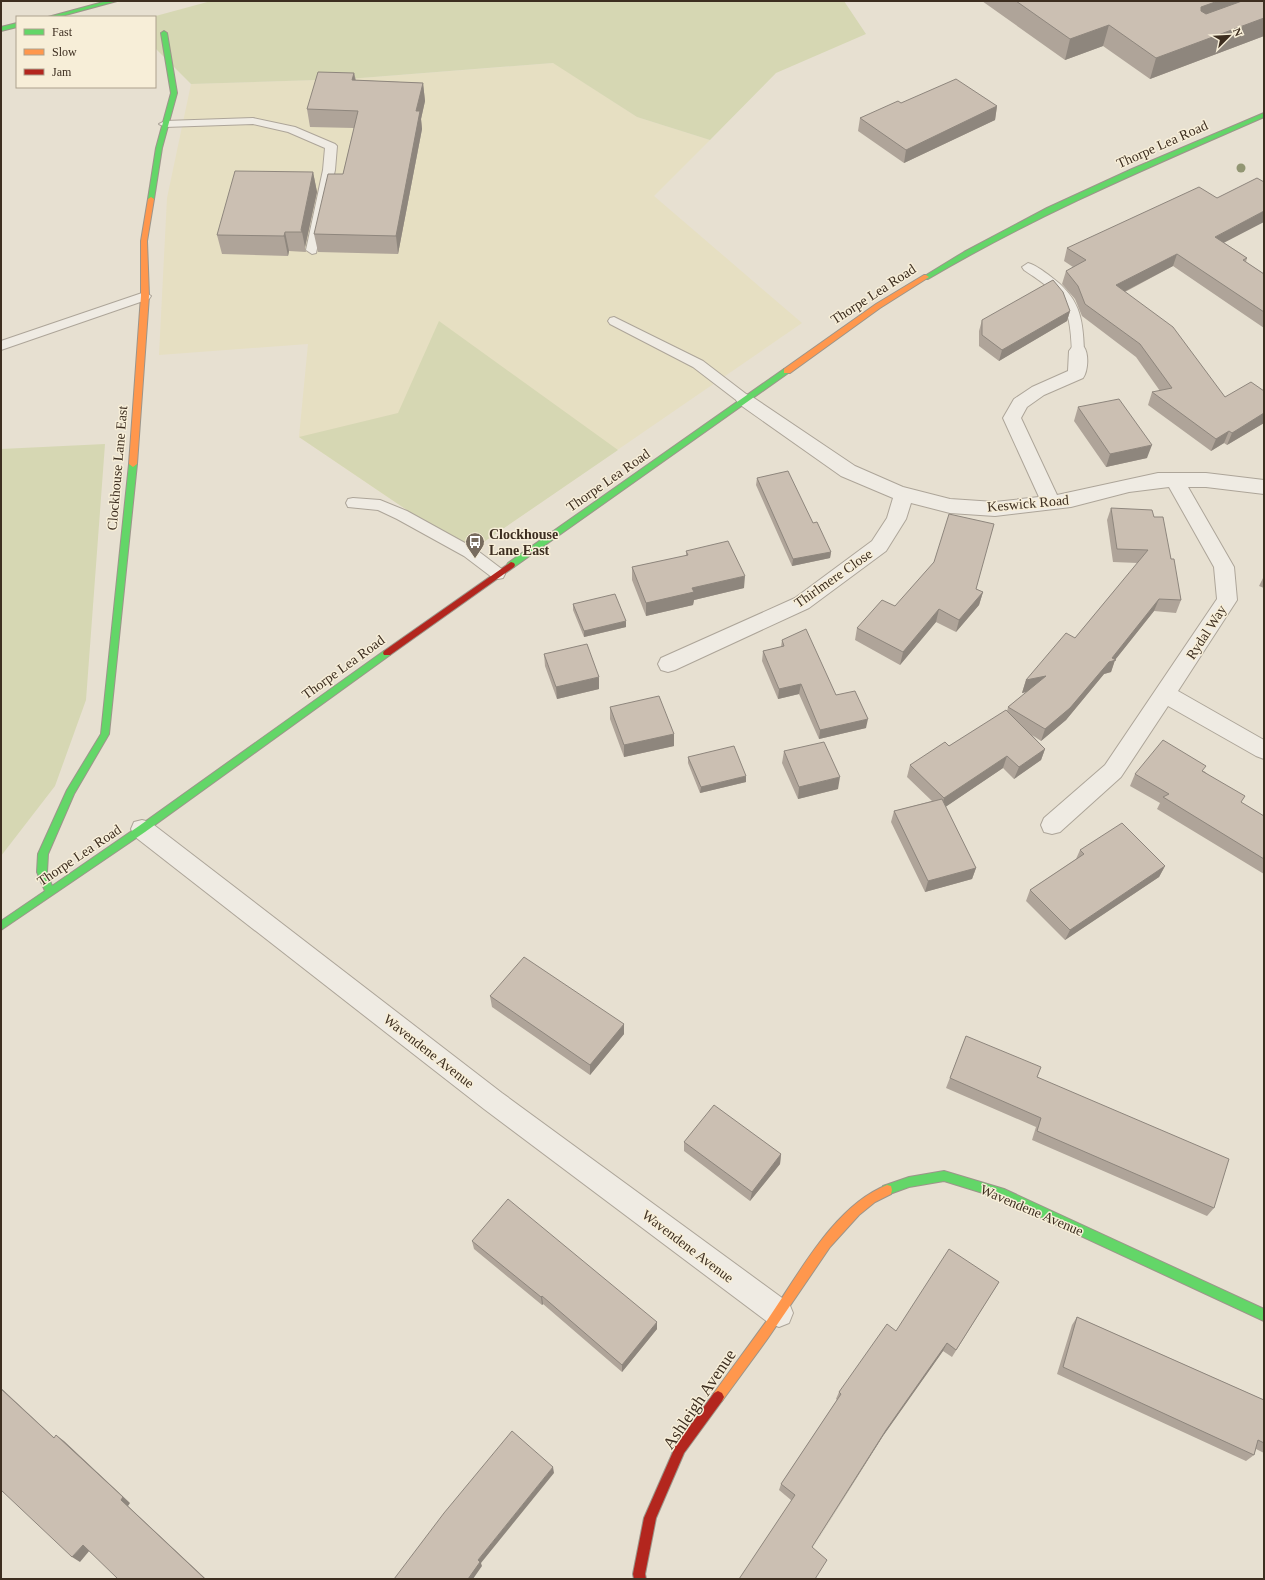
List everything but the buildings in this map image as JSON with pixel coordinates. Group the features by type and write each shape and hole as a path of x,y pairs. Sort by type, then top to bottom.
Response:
{"main road":[{"path":"55,16 114,1"},
{"path":"1,30 16,25"},
{"name":"Clockhouse Lane East","path":"50,891 42,872 42,854 70,792 105,734 134,455 145,296 144,241 159,148 174,93 164,33"},
{"name":"Thorpe Lea Road","path":"1,926 142,829 498,574 878,306 969,250 1045,211 1262,118"},
{"name":"Wavendene Avenue","path":"779,1313 816,1257 848,1219 875,1195 908,1182 944,1176 1000,1193 1264,1315"},
{"name":"Ashleigh Avenue","path":"640,1579 639,1574 650,1518 680,1449 779,1313"}],"street":[{"path":"1051,502 1012,418 1020,403 1038,391 1077,374 1078,351"},
{"name":"Keswick Road","path":"745,400 848,471 904,495 950,506 995,508 1071,500 1129,485 1158,480 1206,480 1264,487"},
{"name":"Rydal Way","path":"1052,825 1113,771 1227,600 1224,567 1175,480"},
{"name":"Thirlmere Close","path":"668,664 802,603 836,579 879,546 896,519 904,495"},
{"path":"1165,694 1264,750"},
{"name":"Wavendene Avenue","path":"142,829 493,1101 779,1313"}],"lane":[{"path":"166,124 253,121 291,129 332,146 329,170 312,250"},
{"path":"1028,267 1058,288 1074,308 1078,326 1078,351"},
{"path":"1,346 145,296"},
{"path":"614,321 698,364 745,400"},
{"path":"353,503 380,505 402,515 482,560 498,574"}],"shaded area":[{"path":"554,63 637,117 710,140 654,196 802,323 469,552 299,437 308,344 159,355 167,198 191,84 348,79"}],"green space":[{"path":"211,1 844,1 866,34 776,73 710,140 637,117 553,63 348,79 191,84 156,49 156,16"},
{"path":"439,321 618,450 469,552 299,437 398,413"},
{"path":"105,444 86,700 55,786 1,856 1,449"}],"traffic: fast":[{"path":"55,16 114,1"},
{"path":"1,29 16,25"},
{"path":"151,199 159,148 174,93 164,33"},
{"path":"926,277 966,253 1049,210 1134,171 1264,115"},
{"path":"511,565 787,371"},
{"path":"50,891 42,872 43,854 70,793 105,734 133,464"},
{"path":"1,926 142,829 387,653"},
{"path":"887,1190 909,1182 944,1176 1000,1193 1264,1315"}],"traffic: slow":[{"path":"133,464 145,296 144,241 151,199"},
{"path":"787,371 878,306 926,277"},
{"path":"718,1397 764,1334 813,1262 841,1226 871,1199 887,1190"}],"traffic: jam":[{"path":"387,653 511,565"},
{"path":"640,1579 639,1574 650,1518 680,1449 718,1397"}],"place":[{"name":"Clockhouse Lane East","path":"475,559"}]}
